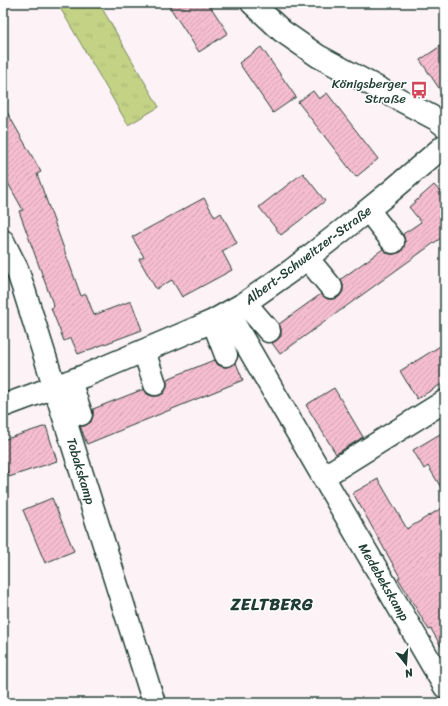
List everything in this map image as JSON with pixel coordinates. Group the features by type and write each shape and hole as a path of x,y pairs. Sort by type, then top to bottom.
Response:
{"street":[{"path":"252,3 282,32 318,56 436,119 445,126"},
{"name":"Albert-Schweitzer-Straße","path":"3,406 144,351 229,312 278,280 307,258 368,210 445,145"},
{"path":"368,210 393,242"},
{"name":"Tobakskamp","path":"3,241 17,270 62,384 154,703"},
{"path":"307,258 331,287"},
{"path":"226,355 229,312 270,331"},
{"name":"Medebekskamp","path":"229,312 445,687"},
{"path":"144,351 155,384"},
{"path":"62,384 81,414"},
{"path":"323,477 445,401"}],"green space":[{"path":"65,3 99,3 159,107 128,125 59,6"}],"building":[{"path":"167,3 208,3 228,33 199,52"},
{"path":"445,43 445,97 420,60"},
{"path":"261,47 296,97 273,113 239,63"},
{"path":"313,91 319,99 327,93 378,159 356,177 298,102"},
{"path":"3,105 41,172 37,174 81,296 86,294 94,315 131,301 142,330 78,354 71,338 64,341 51,308 54,307 19,211 23,210 3,174"},
{"path":"303,173 325,201 281,235 259,207"},
{"path":"434,185 445,197 445,235 280,354 272,343 281,336 279,324 321,294 327,299 339,297 343,291 341,279 383,249 389,254 401,252 405,241 403,234 421,222 409,207"},
{"path":"204,198 215,217 221,213 237,243 222,251 232,270 182,297 172,280 156,289 139,259 144,257 132,237"},
{"path":"445,343 445,382 417,399 400,371"},
{"path":"214,360 218,365 224,367 231,366 236,363 243,380 87,444 80,426 85,426 91,422 93,409 144,389 147,394 159,396 164,393 167,387 167,379"},
{"path":"334,388 363,437 336,454 306,405"},
{"path":"46,426 57,461 9,477 3,459 3,440"},
{"path":"445,431 445,494 428,466 424,469 413,450"},
{"path":"378,479 407,529 445,506 445,653 431,629 429,630 398,578 400,577 353,493"},
{"path":"52,498 74,551 45,563 23,510"}],"place":[{"name":"Königsberger Straße","path":"419,90"}],"district":[{"name":"ZELTBERG","path":"272,604"}]}
